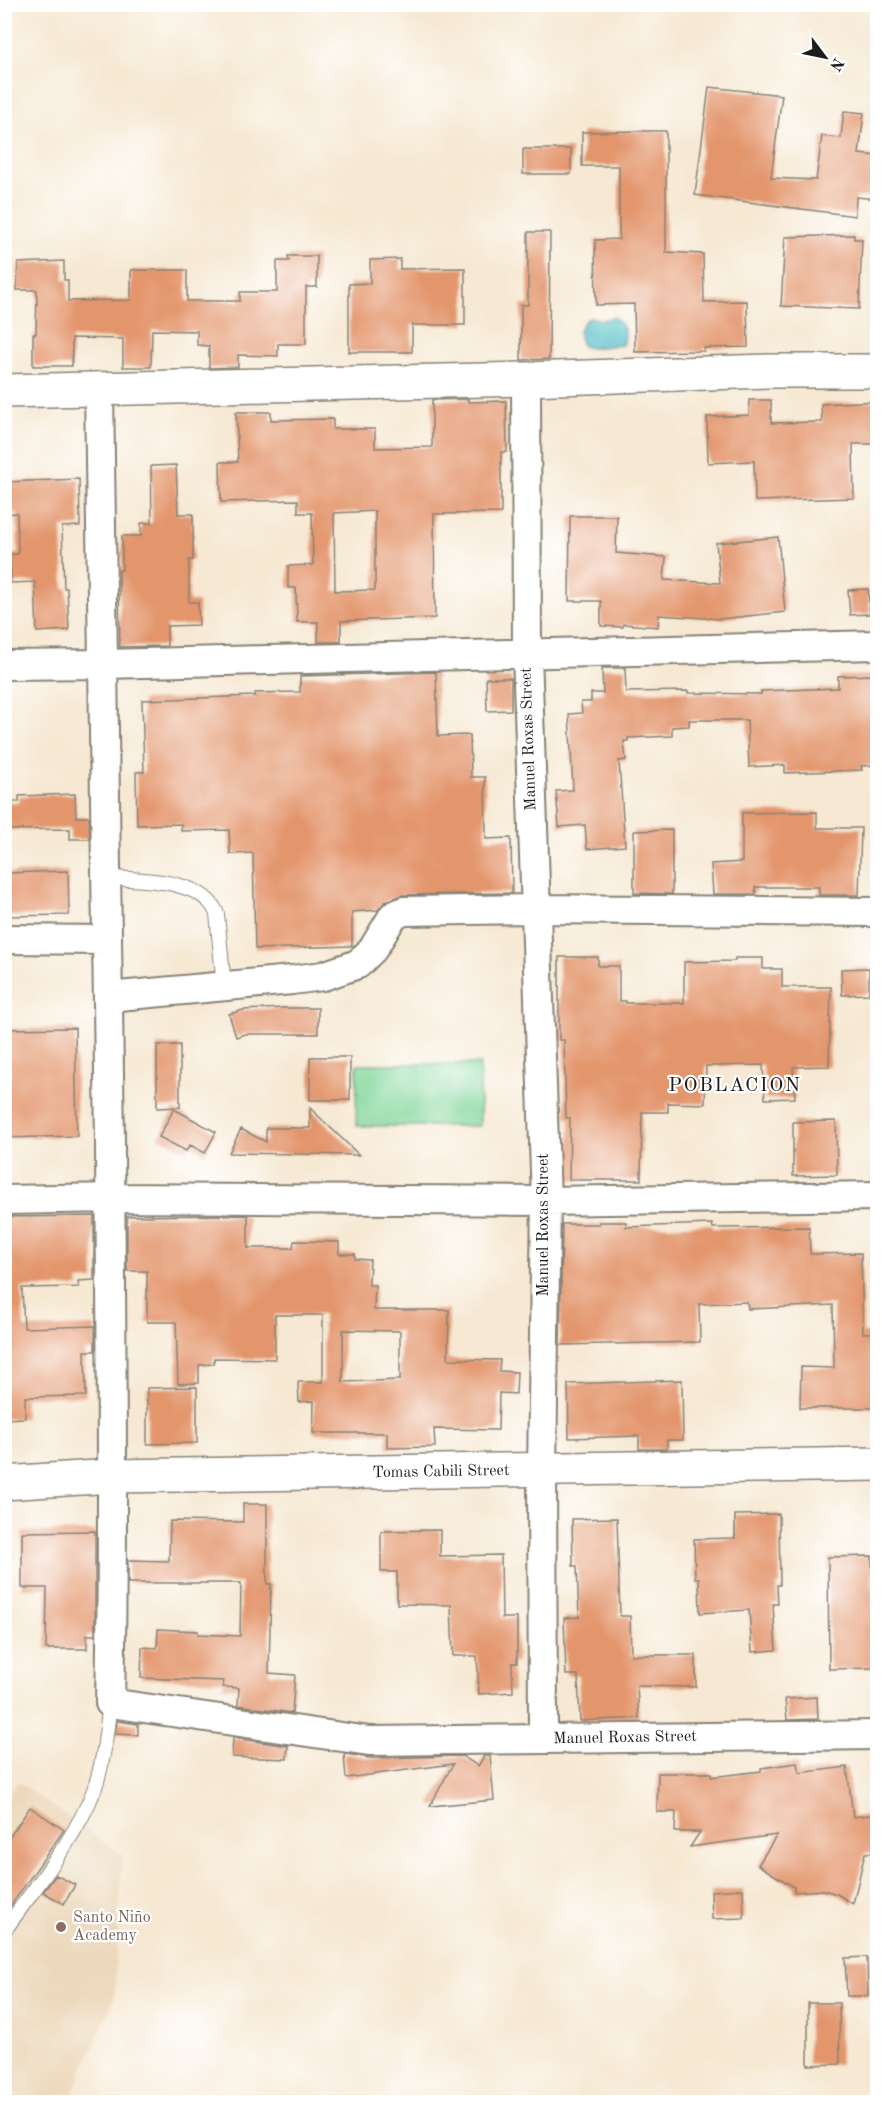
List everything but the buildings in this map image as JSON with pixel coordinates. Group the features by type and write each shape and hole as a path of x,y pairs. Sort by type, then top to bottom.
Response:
{"street":[{"path":"4,391 878,370"},
{"name":"Manuel Roxas Street","path":"526,379 526,654 546,1201 542,1470 542,1723 546,1739 878,1735"},
{"path":"99,389 110,1198 112,1476 110,1703 369,1741 546,1739"},
{"path":"4,665 878,645"},
{"path":"108,997 323,976 358,964 373,949 393,916 404,911 535,909 878,912"},
{"path":"4,939 107,940"},
{"path":"4,1200 110,1198 546,1201 878,1196"},
{"name":"Tomas Cabili Street","path":"4,1482 112,1476 878,1464"}],"lane":[{"path":"107,878 161,881 192,890 214,905 217,914 224,987"},
{"path":"4,1930 78,1825 95,1789 110,1703"}],"shaded area":[{"name":"Santo Niño Academy","path":"18,1782 122,1855 114,1999 69,2102 5,2102 4,1801"}],"green space":[{"path":"357,1064 480,1064 480,1126 356,1126"}],"water":[{"path":"591,317 602,320 614,317 623,326 625,333 622,345 590,348 583,346 579,338 581,326"}],"place":[{"name":"Santo Niño Academy","path":"61,1927"}],"district":[{"name":"POBLACION","path":"735,1086"}]}
